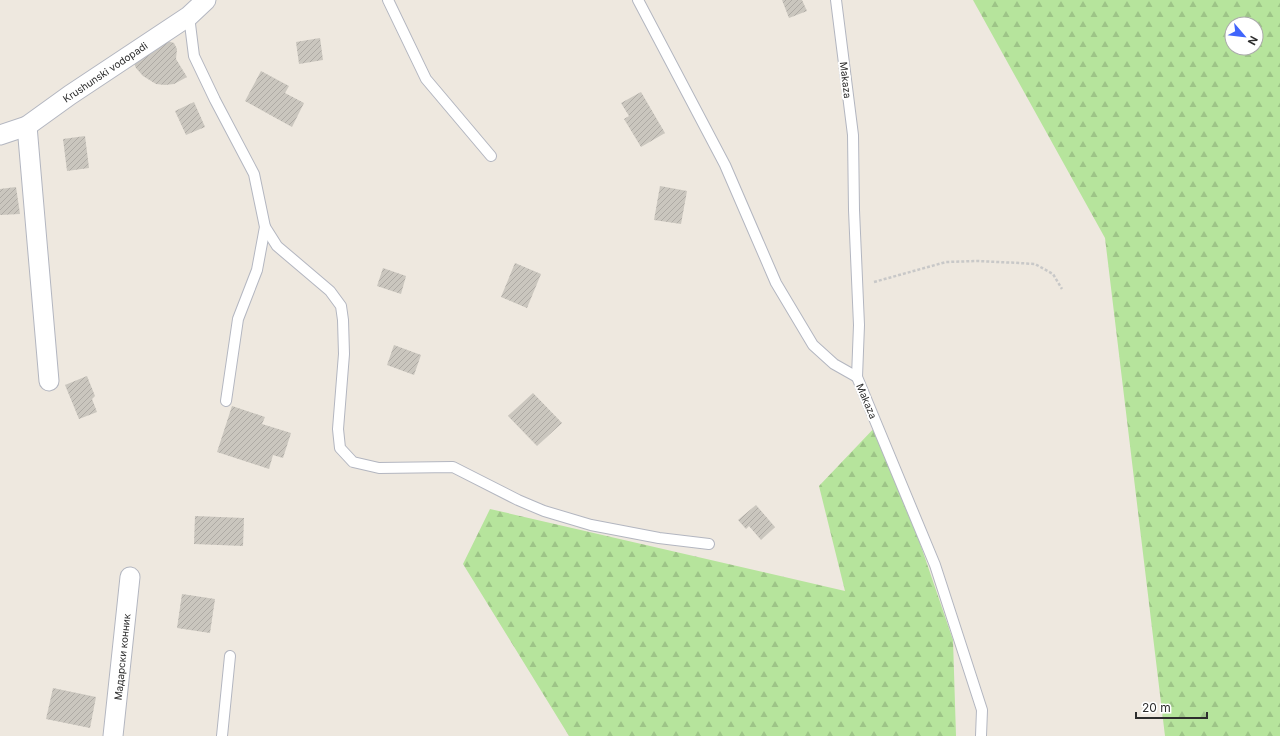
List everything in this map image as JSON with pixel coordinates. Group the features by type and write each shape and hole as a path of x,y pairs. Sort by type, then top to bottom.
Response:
{"street":[{"name":"Krushunski vodopadi","path":"0,134 27,126 70,95 189,16 206,0"},
{"path":"27,126 49,381"},
{"name":"Мадарски конник","path":"113,736 130,578"}],"lane":[{"path":"388,0 426,79 491,156"},
{"path":"638,0 725,165 776,284 813,345 834,364 857,378"},
{"name":"Makaza","path":"836,0 853,136 854,210 860,325 857,378 935,565 982,710 981,736"},
{"path":"189,16 194,56 215,100 254,174 265,227 277,246 330,291 340,306 343,320 344,354 338,429 340,448 353,462 379,468 453,467 518,500 591,525 659,538 709,544"},
{"path":"226,401 238,318 257,270 265,227"},
{"path":"222,736 230,656"}],"path":[{"path":"858,286 946,262 978,261 1034,264 1052,274 1062,289"}],"green space":[{"path":"973,0 1280,0 1280,736 1165,736 1105,238"},
{"path":"879,423 953,640 956,736 569,736 463,564 490,509 845,591 819,486"}],"building":[{"path":"782,0 802,0 807,11 789,18"},
{"path":"320,38 323,60 299,64 296,42"},
{"path":"168,41 174,43 177,49 176,59 187,77 174,84 156,84 143,76 136,68 132,59"},
{"path":"261,71 289,86 285,93 304,103 292,127 245,101"},
{"path":"641,92 665,133 641,147 624,119 629,116 621,103"},
{"path":"194,102 205,127 186,135 175,111"},
{"path":"85,136 89,168 67,171 63,139"},
{"path":"660,186 687,191 681,224 654,220"},
{"path":"16,187 20,214 0,215 0,189"},
{"path":"515,263 541,274 527,308 501,297"},
{"path":"383,268 406,276 401,294 377,286"},
{"path":"394,345 421,355 414,375 387,365"},
{"path":"87,376 95,396 92,399 97,412 79,419 65,385"},
{"path":"533,393 562,423 537,446 508,416"},
{"path":"232,406 265,417 262,424 291,433 283,458 273,455 269,469 217,452"},
{"path":"756,505 775,527 761,540 749,526 746,529 738,520"},
{"path":"195,516 244,518 243,546 194,544"},
{"path":"182,594 215,599 210,633 177,628"},
{"path":"53,688 96,697 90,728 46,719"}]}
